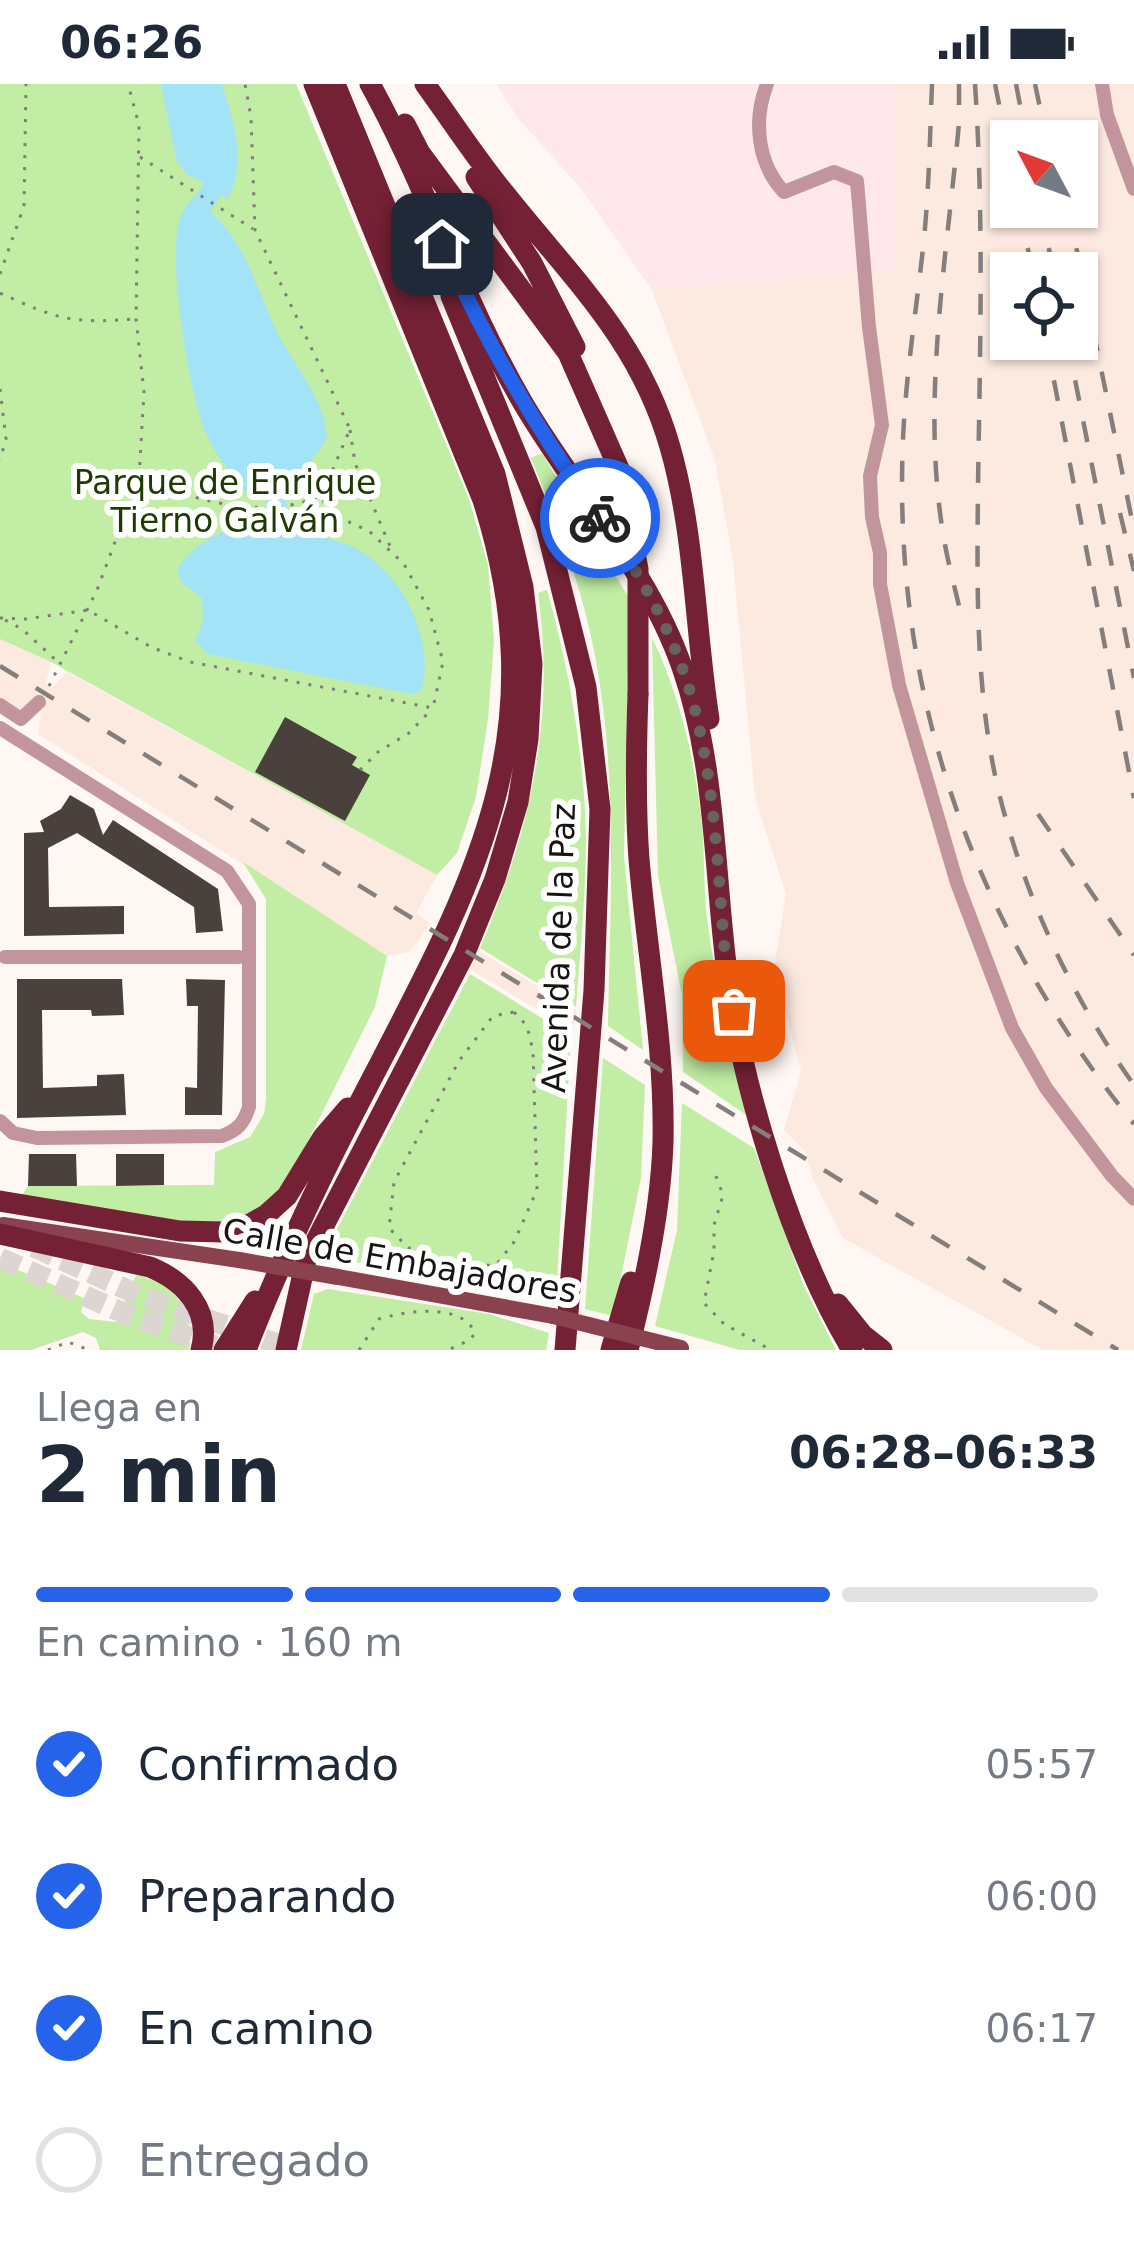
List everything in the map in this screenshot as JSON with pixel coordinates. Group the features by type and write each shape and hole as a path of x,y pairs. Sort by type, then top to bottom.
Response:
{"highway":[{"name":"Avenida de la Paz","path":"292,1238 456,916 485,838 508,735 511,648 498,548 483,500 314,84"},
{"path":"286,1350 306,1260 464,955 495,879 518,802 532,664 519,565 495,474 335,84"},
{"name":"Avenida de la Paz","path":"368,84 546,527 586,687 600,809 596,945 565,1350"},
{"path":"368,84 390,120 482,330 560,461 634,568 682,666 700,728 727,977 749,1079 796,1233 852,1350"},
{"path":"385,84 420,153 568,353 619,470"},
{"path":"422,84 506,196 610,320 644,378 669,443 681,493 711,733 729,906 727,977"},
{"path":"422,84 532,263 597,394 619,470 638,569 635,777 659,1040 663,1144 628,1350"},
{"path":"0,1201 179,1231 243,1228 287,1196 323,1137 365,1091"},
{"path":"610,1350 656,1198"},
{"path":"0,1229 172,1277 189,1292 201,1315 201,1350"},
{"path":"224,1350 292,1238"},
{"path":"246,1350 292,1238"},
{"path":"812,1271 829,1286 863,1335 882,1350"}],"main road":[{"name":"Calle de Embajadores","path":"0,1215 99,1237 553,1316 685,1349"},
{"name":"Calle de Embajadores","path":"0,1229 99,1237"}],"street":[{"path":"767,84 758,108 760,145 772,179 784,192 834,172 857,181 869,327 883,424 870,476 880,584 899,685 957,883 1012,1028 1046,1088 1134,1199"},
{"path":"1102,84 1107,116 1134,189"},
{"path":"0,705 21,718 39,702"},
{"path":"0,728 227,871 249,904 251,956 250,1106 234,1132 222,1136 37,1138 13,1133 0,1121"},
{"path":"5,957 239,956"}],"path":[{"path":"0,274 24,206 26,84"},
{"path":"49,686 88,610 139,478 144,392 136,319 139,125 128,84"},
{"path":"244,84 251,117 255,230 350,429 355,463 394,555"},
{"path":"138,156 255,230"},
{"path":"0,293 49,315 84,323 136,319"},
{"path":"0,388 6,439 0,460"},
{"path":"350,429 322,495 327,512 369,531 404,564 429,610 443,662 433,708 409,734 378,752 360,770"},
{"path":"139,478 188,497 250,507 300,506 322,495"},
{"path":"2,618 88,610 190,662 433,708"},
{"path":"2,618 22,629 60,664"},
{"path":"514,1012 527,1026 533,1051 537,1190 514,1242 496,1265 438,1267 418,1259 389,1228 394,1183 459,1060 494,1016 514,1012"},
{"path":"716,1176 723,1195 714,1225 704,1303 724,1324 770,1350"},
{"path":"359,1350 379,1319 426,1311 467,1319 474,1325 470,1340 448,1350"},
{"path":"48,1350 68,1342 89,1350"}],"shaded area":[{"path":"496,84 897,84 895,270 652,290 582,190 518,118"},
{"path":"897,84 1134,84 1134,1350 1043,1350 843,1238 813,1179 805,1151 784,1130 801,1071 774,967 786,894 755,797 733,561 715,460 652,290 895,270"},
{"path":"0,639 51,662 46,683 52,688 67,672 437,875 416,913 430,923 417,943 408,952 387,956 38,734 42,704 35,701 19,711 0,699"},
{"path":"477,950 577,1010 573,1031 471,970"}],"green space":[{"name":"Parque de Enrique Tierno Galván","path":"0,84 296,84 469,499 488,565 494,641 476,797 457,853 437,875 51,662 0,639"},
{"path":"542,453 629,598 624,857 643,1050 608,1026 611,833 601,689 580,594 531,458"},
{"path":"547,590 574,713 585,807 576,1007 480,948 513,861 534,775 544,686 538,593"},
{"path":"652,638 671,682 690,753 702,825 712,950 748,1116 683,1072 682,995 658,876"},
{"path":"243,862 387,956 375,1007 287,1183 250,1216 213,1224 159,1221 21,1197 28,1186 214,1185 215,1152 250,1137 264,1114 266,1100 266,899"},
{"path":"470,974 571,1036 556,1300 323,1256"},
{"path":"603,1058 645,1085 641,1178 613,1316 585,1309"},
{"path":"682,1103 754,1148 804,1286 836,1350 740,1350 655,1326 677,1230"},
{"path":"0,1266 84,1298 81,1312 89,1319 116,1322 136,1275 150,1279 178,1299 190,1346 188,1350 100,1350 96,1338 83,1332 31,1350 0,1350"},
{"path":"328,1289 489,1314 549,1333 546,1350 301,1350 314,1294"}],"water":[{"path":"161,84 222,84 234,127 237,170 228,199 221,195 210,212 243,254 325,425 327,439 286,494 287,525 369,556 399,588 424,650 421,691 412,694 207,654 195,640 203,621 202,598 182,583 177,570 205,542 267,512 264,494 248,495 214,450 193,388 177,288 177,231 182,213 204,183 177,162"}],"building":[{"path":"285,717 357,757 352,765 370,775 345,821 255,772"},
{"path":"70,795 94,809 103,835 113,820 218,889 223,931 196,933 194,907 77,833 48,848 49,907 124,906 124,934 24,936 24,833 44,832 40,821 61,809"},
{"path":"17,979 122,979 124,1015 42,1010 43,1088 97,1086 97,1075 124,1074 126,1115 17,1118"},
{"path":"186,979 225,980 222,1115 185,1115 185,1087 197,1088 198,1006 187,1006"},
{"path":"29,1154 76,1154 77,1186 28,1186"},
{"path":"116,1154 164,1154 164,1185 116,1186"}],"tunnel":[{"path":"34,1247 141,1296 295,1350"},
{"path":"0,1258 128,1315 215,1346"}],"railway":[{"path":"932,84 926,220 903,439 903,534 912,626 929,716 954,803 988,888 1029,969 1078,1048 1134,1124"},
{"path":"959,84 938,328 935,431 943,533 961,615"},
{"path":"975,84 980,235 978,607 993,766 1013,843 1040,916 1073,986 1134,1085"},
{"path":"995,84 1002,120"},
{"path":"1016,84 1023,120"},
{"path":"1035,84 1043,120"},
{"path":"1023,228 1029,252"},
{"path":"1044,228 1050,252"},
{"path":"1072,228 1134,530"},
{"path":"1050,360 1134,798"},
{"path":"1071,360 1134,678"},
{"path":"1120,513 1134,571"},
{"path":"0,666 1118,1350"},
{"path":"1038,814 1134,955"}],"way so far":[{"path":"600,518 657,609 682,666 700,728 734,1011"}],"route":[{"path":"442,244 524,405 600,518"}]}
